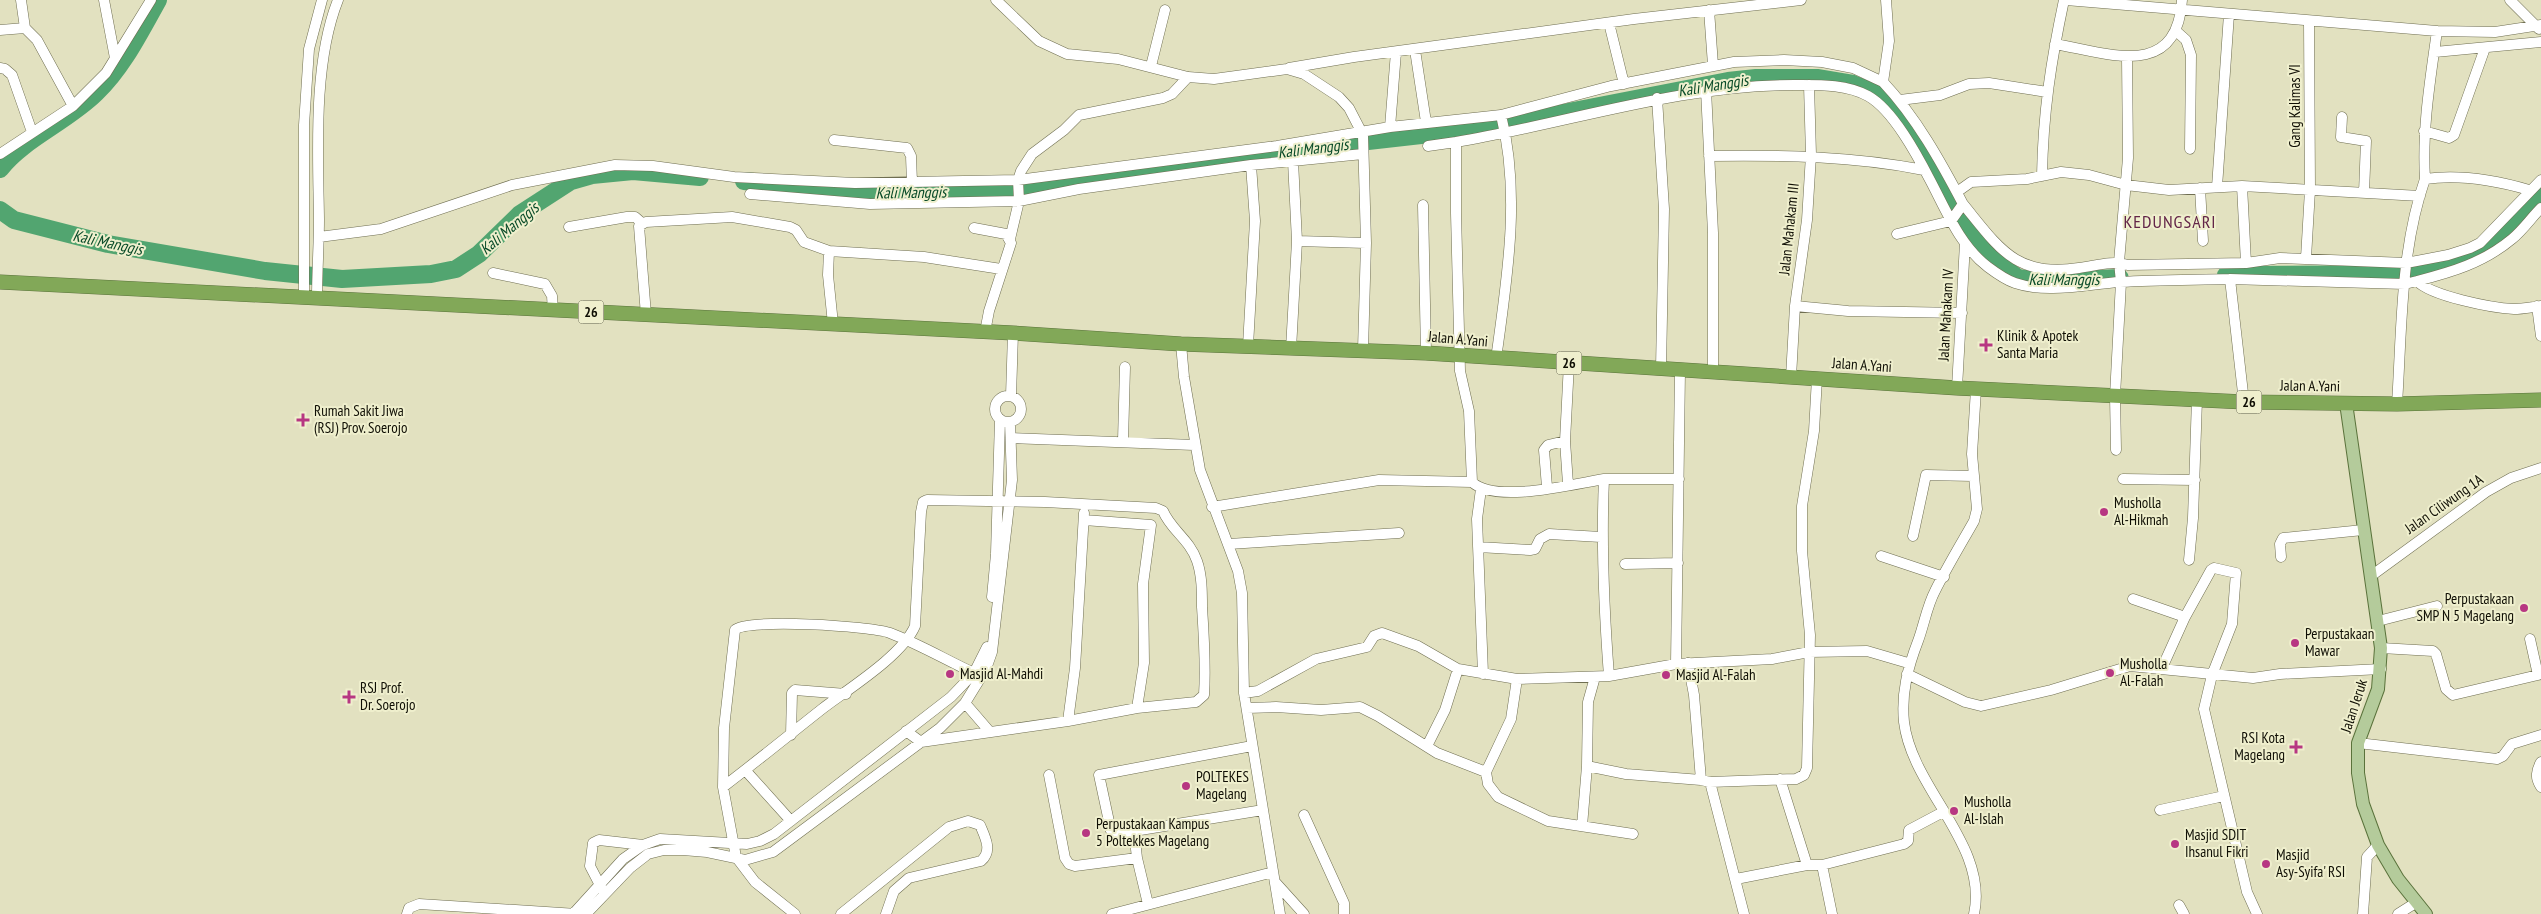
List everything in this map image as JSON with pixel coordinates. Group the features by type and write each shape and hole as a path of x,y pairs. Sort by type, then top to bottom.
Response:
{"highway":[{"name":"26","path":"0,282 1013,333 1181,344"},
{"name":"Jalan A.Yani","path":"1181,344 1426,353 1957,388 2244,402 2397,404 2541,400"}],"main road":[{"name":"Jalan Jeruk","path":"2346,403 2381,648 2378,689 2358,743 2358,773 2363,804 2378,844 2398,879 2426,914"}],"street":[{"path":"21,0 25,28 36,40 73,106"},
{"path":"104,0 115,58"},
{"path":"0,154 73,106 106,72 151,0"},
{"path":"311,299 305,283 304,124 309,49 322,0"},
{"path":"311,299 317,284 319,237 318,181 323,56 332,16 338,0"},
{"path":"996,0 1039,41 1067,54 1118,59 1152,66 1188,77 1214,79 1609,23 1801,0"},
{"path":"1883,82 1889,41 1886,0"},
{"path":"2042,176 2042,125 2046,92 2054,44 2065,0 2181,4 2229,14 2437,32 2495,32 2539,27"},
{"path":"2510,0 2539,27"},
{"path":"2054,44 2127,57 2145,57 2167,43 2176,31 2181,4"},
{"path":"1152,66 1165,10"},
{"path":"1710,10 1713,65"},
{"path":"2217,187 2229,14"},
{"name":"Gang Kalimas VI","path":"2306,258 2310,190 2309,21"},
{"path":"1609,23 1624,84"},
{"path":"0,30 25,28"},
{"path":"2176,31 2186,40 2191,55 2190,150"},
{"path":"2397,404 2411,282 2406,265 2425,179 2424,131 2437,32"},
{"path":"2435,52 2541,42"},
{"path":"2424,131 2449,138 2454,135 2485,48"},
{"path":"1415,50 1426,122"},
{"path":"1390,127 1396,52"},
{"path":"2116,450 2115,396 2121,281 2119,266 2126,184 2127,57"},
{"path":"319,237 382,230 512,185 615,165 653,166 734,177 855,183 1018,182 1362,134 1390,127 1426,122 1501,115 1624,84 1713,65 1784,60 1822,62 1853,68 1883,82 1900,100 1957,192 1963,205 1999,248 2017,262 2051,270 2128,265 2246,263 2280,258 2406,265 2470,248 2490,236 2529,190 2541,180"},
{"path":"0,68 5,68 12,75 32,132"},
{"path":"1287,69 1304,74 1340,97 1349,108 1362,134 1366,243 1363,350"},
{"path":"985,332 1001,269 1010,247 1019,199 1018,182 1021,171 1032,154 1064,130 1079,115 1163,98 1172,94 1188,77"},
{"path":"1900,100 1940,95 1969,84 1989,83 2046,92"},
{"path":"1428,146 1506,134 1657,98 1706,90 1778,85 1842,87 1868,96 1886,110 1924,170 1965,243 1986,266 2015,284 2049,288 2121,281 2230,279 2411,282 2467,267 2514,238 2541,208"},
{"name":"Jalan Mahakam III","path":"1791,377 1795,306 1807,220 1811,155 1809,85"},
{"path":"1706,90 1712,233 1713,371"},
{"path":"1657,98 1664,209 1662,369"},
{"path":"1496,359 1507,283 1512,197 1506,134 1501,115"},
{"path":"2342,117 2342,138 2366,141 2364,193"},
{"path":"834,140 907,148 911,156 912,184"},
{"path":"1456,142 1456,213 1462,356 1461,375 1470,411 1472,482"},
{"path":"750,194 870,204 1019,199 1250,165 1363,152"},
{"path":"1709,156 1811,155 1846,158 1924,170"},
{"path":"1291,348 1297,241 1294,161"},
{"path":"1248,346 1255,221 1250,165"},
{"path":"1957,192 1971,182 2042,176 2061,172 2089,175 2126,184 2169,190 2242,186 2420,196"},
{"path":"2425,179 2442,177 2470,178 2529,190"},
{"path":"304,183 318,181"},
{"path":"2242,186 2246,263"},
{"path":"2200,188 2203,241"},
{"path":"1423,205 1426,353"},
{"path":"1897,234 1952,221 1963,205"},
{"path":"569,227 627,217 635,217 642,223 732,217 790,227 796,230 804,242 829,251 924,257 1001,269"},
{"path":"642,223 638,229 646,315"},
{"path":"974,228 1006,234 1010,239"},
{"path":"2490,236 2499,248"},
{"path":"1297,241 1366,243"},
{"name":"Jalan Mahakam IV","path":"1957,388 1965,243"},
{"path":"829,251 828,275 833,324"},
{"path":"493,274 545,284 552,296 554,311"},
{"path":"2230,279 2244,402"},
{"path":"2411,282 2431,292 2484,304 2516,309 2538,309 2541,336"},
{"path":"1795,306 1848,311 1962,314"},
{"path":"1011,396 1013,333"},
{"path":"1181,344 1194,445 1212,507 1229,544 1238,571 1242,593 1244,693 1280,914"},
{"path":"1568,484 1565,441 1569,363"},
{"path":"1123,442 1125,367"},
{"path":"1676,664 1680,370"},
{"path":"1587,766 1626,774 1705,781 1796,779 1804,775 1807,768 1810,635 1802,551 1802,506 1814,431 1817,378"},
{"path":"1974,914 1976,898 1970,861 1916,764 1909,746 1904,722 1904,698 1908,663 1934,592 1974,521 1977,509 1973,476 1976,389"},
{"path":"408,914 412,905 419,904 478,906 575,914 603,889 648,854 664,850 683,850 752,859 773,852 940,728 965,704 986,669 992,652 1010,502 1012,438 1005,421 995,412 996,404 1002,397 1011,396 1018,401 1021,409 1018,418 1005,421"},
{"path":"2189,560 2195,480 2197,400"},
{"path":"586,914 623,859 643,845 660,839 734,844 760,841 791,821 951,697 974,673 986,651 988,638 1005,421"},
{"path":"1012,438 1194,445"},
{"path":"1548,487 1544,450 1548,445 1565,441"},
{"name":"Jalan Ciliwung 1A","path":"2371,576 2486,492 2511,478 2541,468"},
{"path":"1913,536 1926,475 1973,476"},
{"path":"1212,507 1379,480 1472,482 1481,489 1515,492 1604,479 1679,479"},
{"path":"1604,479 1602,537 1603,602 1609,676"},
{"path":"2123,479 2195,480"},
{"path":"1481,489 1477,519 1483,674"},
{"path":"723,787 846,694 907,641 914,626 923,502 932,499 1160,509 1167,522 1186,540 1198,562 1201,581 1206,671 1204,695 1196,702 1137,708 1068,721 921,742 906,731"},
{"path":"1068,721 1075,668 1084,506"},
{"path":"1084,520 1151,525 1167,522"},
{"path":"1137,708 1144,663 1143,584 1151,525"},
{"path":"2281,557 2280,544 2284,538 2363,530"},
{"path":"1229,544 1399,533"},
{"path":"1478,547 1536,549 1540,538 1549,534 1602,537"},
{"path":"1881,556 1944,577"},
{"path":"1626,564 1678,563"},
{"path":"2162,668 2185,617 2212,568 2236,574 2232,624 2212,675 2204,709 2248,892 2257,914"},
{"path":"2133,598 2185,617"},
{"path":"2378,621 2437,606"},
{"path":"795,914 755,882 736,857 723,787 724,728 733,636 738,626 788,624 846,626 889,633 974,673"},
{"path":"1244,693 1258,691 1316,659 1367,647 1374,636 1382,633 1418,646 1458,669 1517,679 1609,676 1676,664 1772,659 1809,652 1867,651 1908,663"},
{"path":"2381,648 2433,651 2436,654 2446,689 2453,695 2540,675 2530,639"},
{"path":"1688,663 1705,781 1736,879 1744,914"},
{"path":"1907,674 1966,702 1981,706 2051,690 2130,666 2253,678 2280,674 2381,668"},
{"path":"1427,746 1445,710 1458,669"},
{"path":"1582,826 1587,766 1588,702 1595,677"},
{"path":"1517,679 1511,719 1486,772 1488,784 1498,797 1548,821 1633,834"},
{"path":"791,735 792,693 795,690 846,694"},
{"path":"965,704 990,732"},
{"path":"1247,708 1276,707 1320,710 1360,707 1437,753 1486,772"},
{"path":"2358,743 2497,759 2503,756 2512,744 2541,735"},
{"path":"1252,746 1099,775 1111,831 1118,834 1263,810"},
{"path":"2541,762 2537,769 2537,781 2541,787"},
{"path":"746,771 791,821"},
{"path":"1049,775 1065,858 1069,864 1075,866 1137,858"},
{"path":"1780,779 1807,865"},
{"path":"2160,810 2224,796"},
{"path":"1736,879 1807,865 1822,865 1904,844 1908,841 1909,830 1943,812"},
{"path":"1304,815 1344,902 1344,914"},
{"path":"841,914 949,827 968,821 980,825 987,846 985,858 981,861 919,874 909,878 894,890 886,914"},
{"path":"1134,831 1137,858 1148,904"},
{"path":"603,889 590,866 593,843 599,840 643,845"},
{"path":"2363,914 2367,857 2378,844"},
{"path":"1822,865 1832,914"},
{"path":"1112,914 1273,872"},
{"path":"1275,882 1304,914"},
{"path":"2398,914 2416,902"},
{"path":"469,914 478,906"}],"waterway":[{"name":"Kali Manggis","path":"0,169 21,148 85,103 106,83 130,49 158,0"},
{"name":"Kali Manggis","path":"744,181 857,193 998,190 1306,148 1492,127 1728,81 1756,78 1817,78 1853,84 1891,99 1928,153 1979,243 1999,264 2018,278 2045,281 2120,278"},
{"name":"Kali Manggis","path":"0,210 14,220 108,244 265,271 342,279 431,274 456,269 479,254 520,214 571,181 592,175 633,171 700,177"},
{"name":"Kali Manggis","path":"2226,275 2403,274 2441,266 2478,256 2513,227 2541,196"}],"place":[{"name":"Klinik & Apotek Santa Maria","path":"1986,345"},
{"name":"Rumah Sakit Jiwa (RSJ) Prov. Soerojo","path":"303,420"},
{"name":"Musholla Al-Hikmah","path":"2104,512"},
{"name":"Perpustakaan SMP N 5 Magelang","path":"2524,608"},
{"name":"Perpustakaan Mawar","path":"2295,643"},
{"name":"Musholla Al-Falah","path":"2110,673"},
{"name":"Masjid Al-Mahdi","path":"950,674"},
{"name":"Masjid Al-Falah","path":"1666,675"},
{"name":"RSJ Prof. Dr. Soerojo","path":"349,697"},
{"name":"RSI Kota Magelang","path":"2296,747"},
{"name":"POLTEKES Magelang","path":"1186,786"},
{"name":"Musholla Al-Islah","path":"1954,811"},
{"name":"Perpustakaan Kampus 5 Poltekkes Magelang","path":"1086,833"},
{"name":"Masjid SDIT Ihsanul Fikri","path":"2175,844"},
{"name":"Masjid Asy-Syifa' RSI","path":"2266,864"}],"district":[{"name":"KEDUNGSARI","path":"2170,222"}]}
